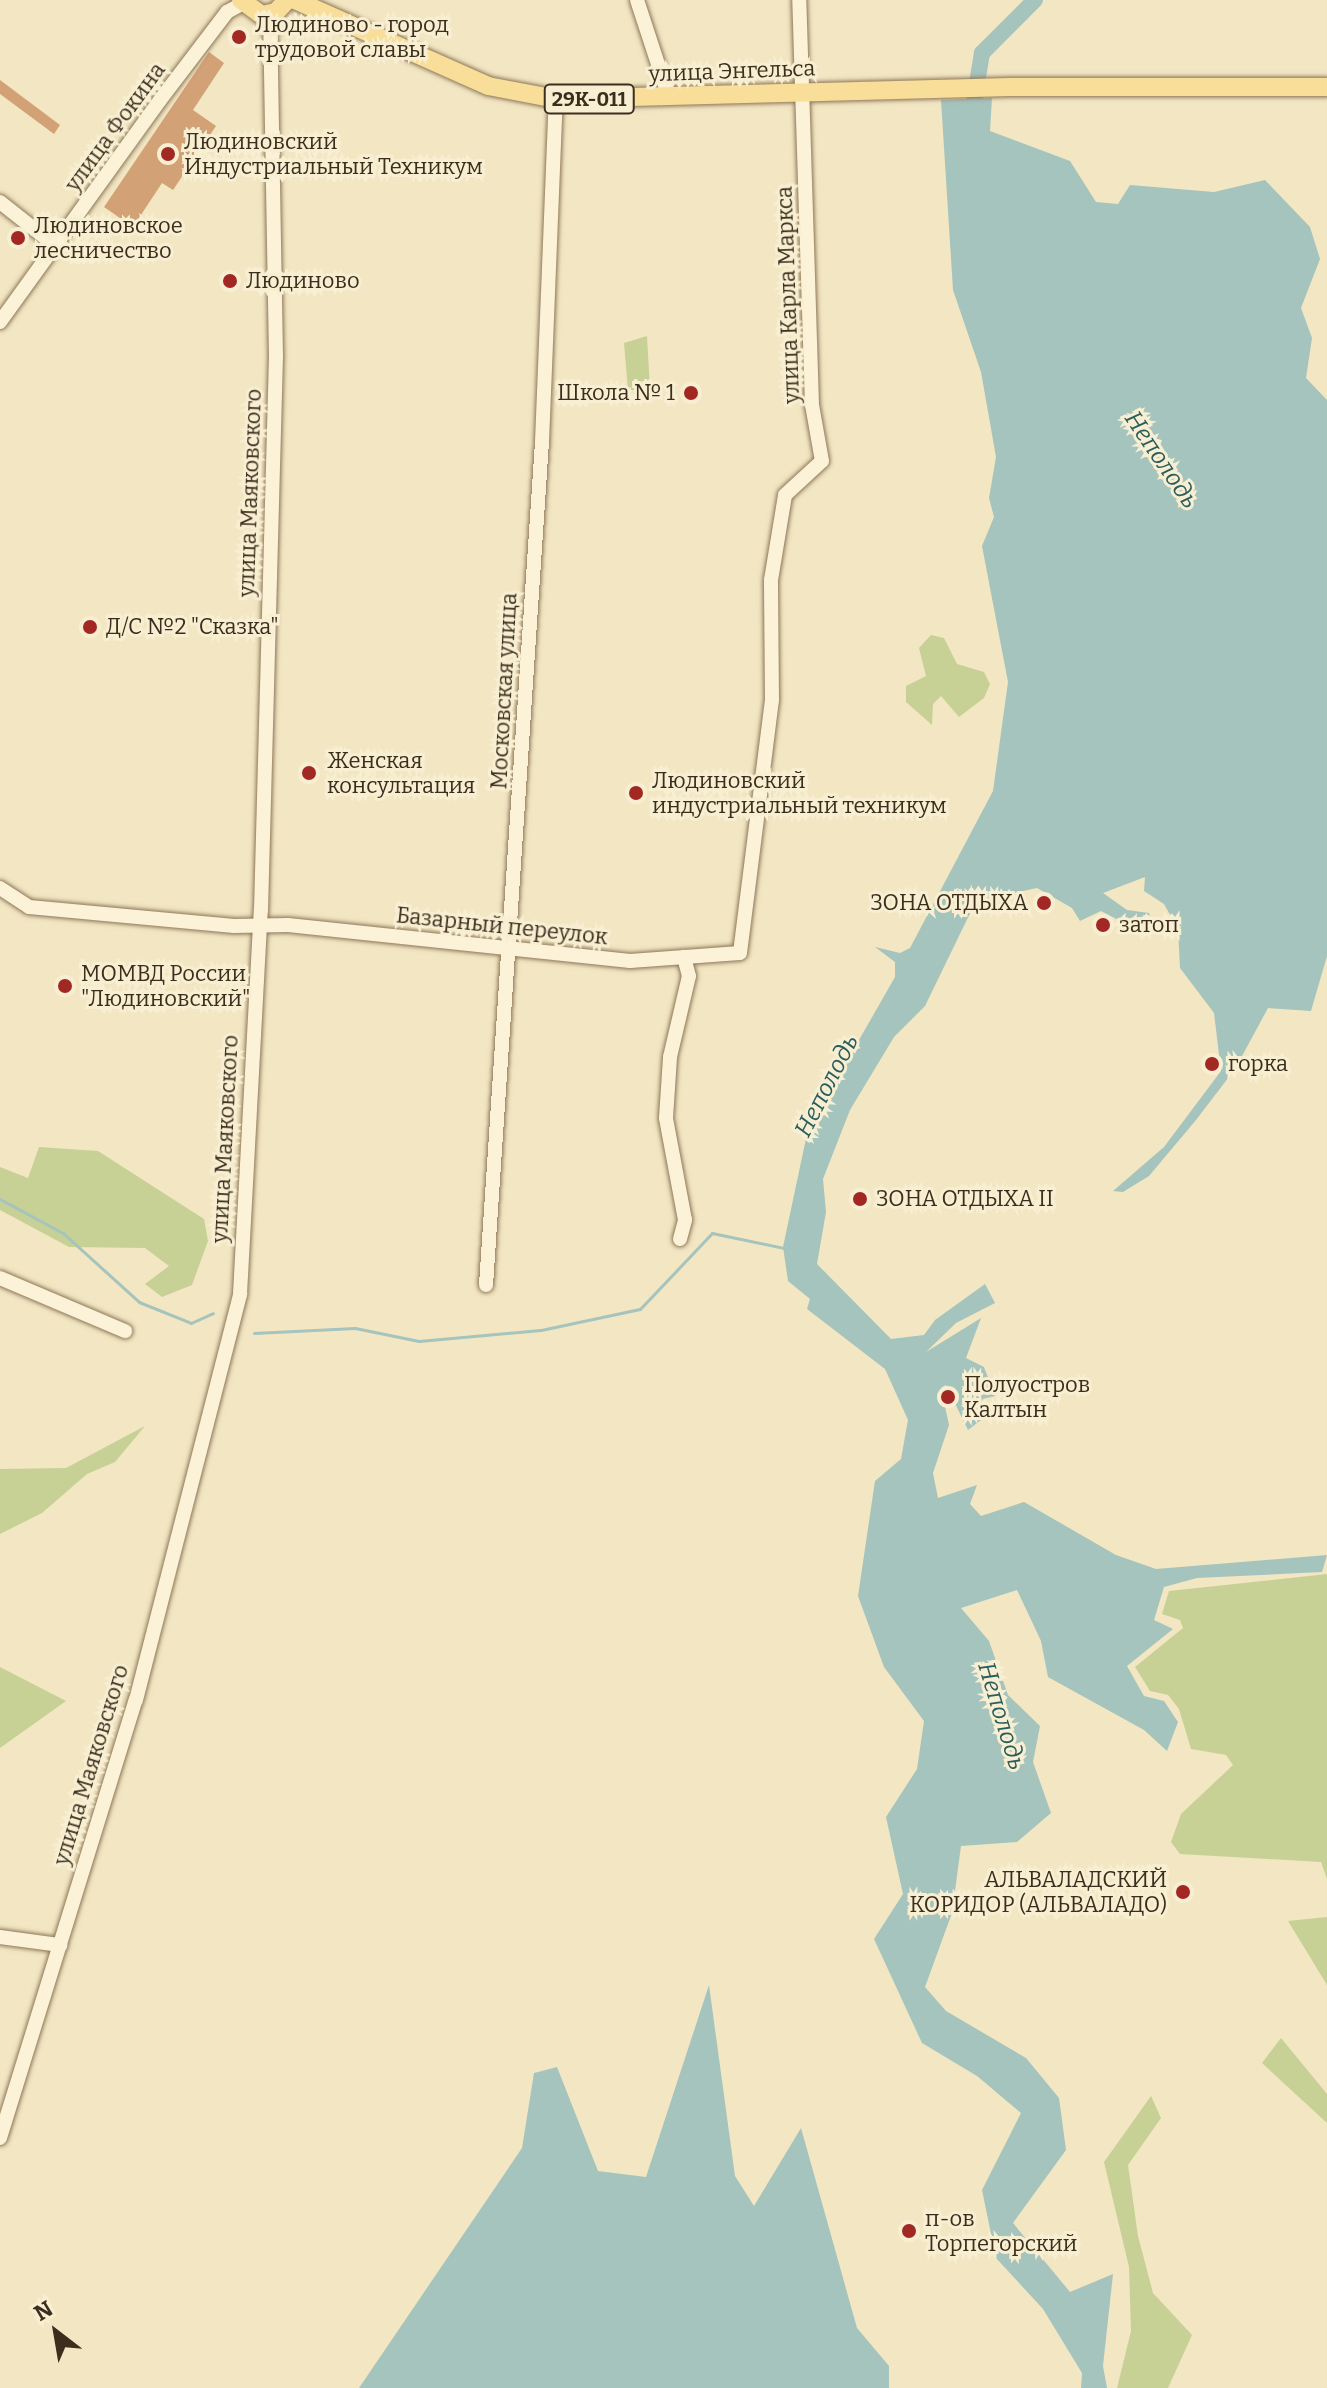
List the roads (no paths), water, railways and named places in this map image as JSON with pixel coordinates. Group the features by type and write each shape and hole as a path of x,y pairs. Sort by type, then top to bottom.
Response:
{"main road":[{"path":"242,2 270,15 287,0"},
{"name":"улица Энгельса","path":"295,0 488,86 556,99 1010,87 1327,87"}],"street":[{"path":"637,0 667,92 662,98"},
{"name":"улица Карла Маркса","path":"740,953 772,700 771,580 785,495 822,461 812,405 799,94 806,87 799,0"},
{"name":"улица Фокина","path":"0,322 160,100 227,12 242,2"},
{"name":"улица Маяковского","path":"0,2138 136,1700 240,1294 260,927 276,342 270,15"},
{"name":"Московская улица","path":"486,1285 542,442 556,99"},
{"path":"0,202 57,247"},
{"name":"Базарный переулок","path":"0,888 29,907 630,961 740,953"},
{"path":"680,1239 685,1220 666,1118 670,1057 689,976 684,957"},
{"path":"0,1278 125,1331"},
{"path":"0,1937 60,1945"}],"water":[{"path":"992,98 990,131 1070,161 1096,202 1118,204 1130,185 1214,192 1265,180 1310,227 1320,259 1301,308 1312,338 1306,378 1327,400 1327,956 1311,1011 1268,1008 1235,1069 1149,1176 1123,1192 1113,1191 1164,1147 1221,1071 1214,1013 1180,968 1178,929 1164,904 1144,891 1145,877 1103,893 1127,910 1149,913 1153,924 1124,923 1101,911 1080,921 1072,908 1037,888 976,901 925,1006 894,1037 850,1110 823,1179 826,1212 817,1264 891,1339 924,1335 935,1320 985,1284 995,1303 956,1323 926,1352 981,1318 966,1358 984,1367 995,1396 983,1399 976,1411 981,1420 968,1430 946,1385 941,1388 949,1425 933,1473 938,1498 977,1485 970,1504 981,1516 1024,1502 1116,1555 1156,1569 1327,1555 1322,1572 1197,1578 1164,1587 1154,1620 1173,1629 1127,1666 1144,1696 1164,1701 1178,1722 1167,1751 1144,1730 1048,1677 1041,1641 1017,1590 961,1608 989,1641 1008,1695 1040,1726 1033,1762 1051,1813 1017,1842 961,1846 952,1913 925,1987 946,2011 1026,2058 1059,2098 1066,2150 1013,2223 1070,2292 1113,2274 1103,2366 1107,2388 1081,2388 1082,2373 1043,2309 996,2258 982,2190 1021,2113 977,2076 922,2043 874,1939 903,1894 886,1817 917,1769 924,1721 884,1667 858,1596 875,1481 901,1459 908,1420 885,1369 807,1309 810,1299 788,1281 783,1247 811,1115 820,1112 823,1100 818,1089 829,1091 895,977 895,962 875,947 900,953 910,948 993,791 1008,682 982,546 994,517 989,498 996,457 981,372 953,290 941,100"},
{"path":"709,1985 735,2176 754,2206 801,2128 857,2328 889,2366 889,2388 359,2388 522,2148 534,2073 557,2067 598,2171 646,2177"}],"waterway":[{"name":"Неполодь","path":"971,120 982,53 1035,0"},
{"path":"0,1199 63,1233 139,1302 191,1323 213,1313"},
{"path":"254,1333 355,1328 419,1341 541,1330 640,1309 712,1233 784,1248"}],"place":[{"name":"Людиново - город трудовой славы","path":"239,37"},
{"name":"Людиновский Индустриальный Техникум","path":"168,154"},
{"name":"Людиновское лесничество","path":"18,238"},
{"name":"Людиново","path":"230,281"},
{"name":"Школа № 1","path":"691,393"},
{"name":"Д/С №2 \"Сказка\"","path":"90,627"},
{"name":"Женская консультация","path":"309,773"},
{"name":"Людиновский индустриальный техникум","path":"636,793"},
{"name":"ЗОНА ОТДЫХА","path":"1044,903"},
{"name":"затоп","path":"1103,925"},
{"name":"МОМВД России \"Людиновский\"","path":"65,986"},
{"name":"горка","path":"1212,1064"},
{"name":"ЗОНА ОТДЫХА II","path":"860,1199"},
{"name":"Полуостров Калтын","path":"948,1397"},
{"name":"АЛЬВАЛАДСКИЙ КОРИДОР (АЛЬВАЛАДО)","path":"1183,1892"},
{"name":"п-ов Торпегорский","path":"909,2231"}]}
